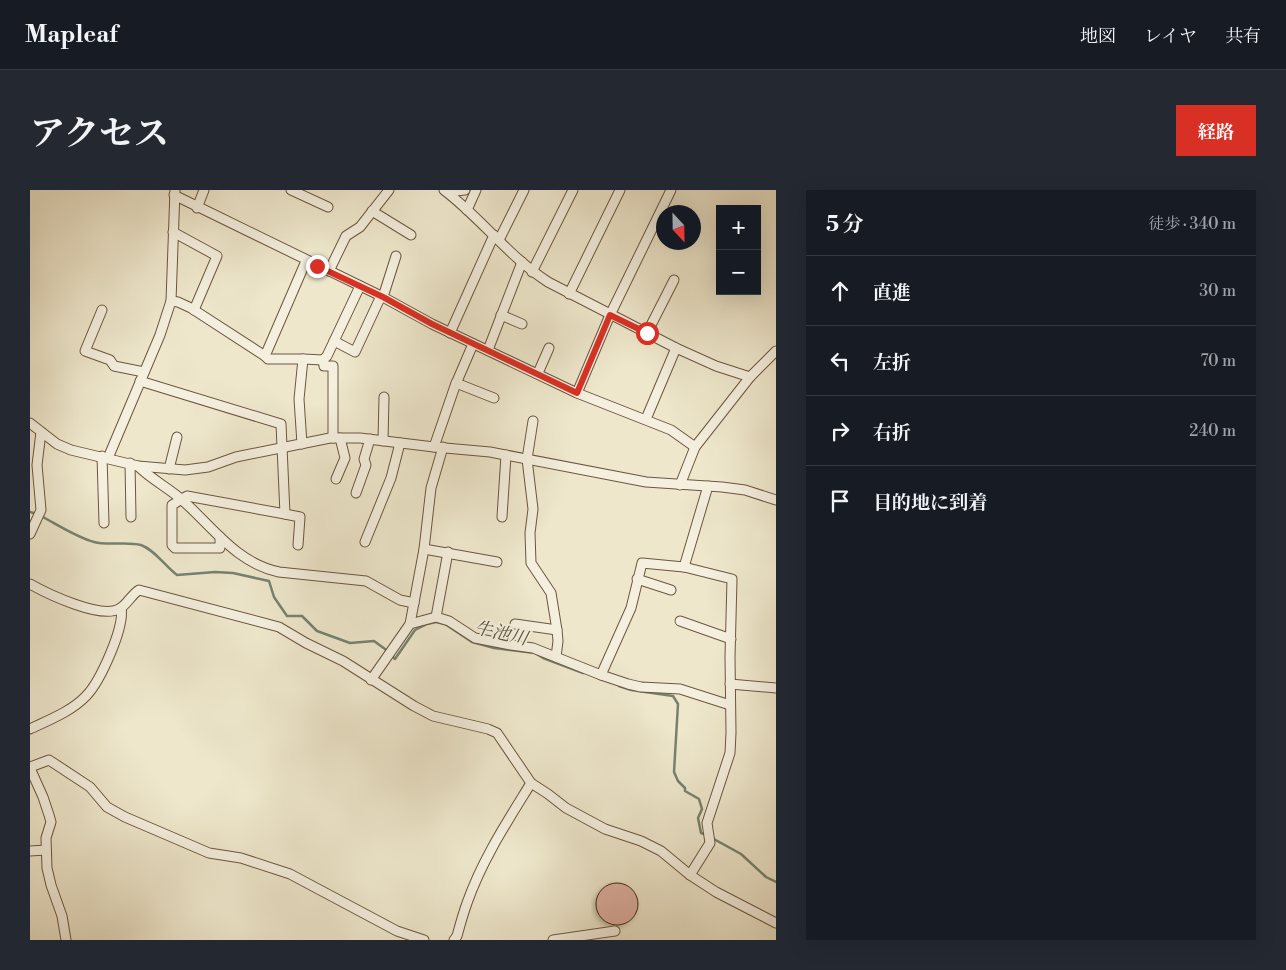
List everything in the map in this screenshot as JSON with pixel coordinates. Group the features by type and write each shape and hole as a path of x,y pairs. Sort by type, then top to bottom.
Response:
{"street":[{"path":"197,208 204,190"},
{"path":"291,190 328,207"},
{"path":"329,271 346,236 360,227 389,190"},
{"path":"450,332 497,238 524,190"},
{"path":"532,272 573,190"},
{"path":"569,294 620,190"},
{"path":"577,393 610,315 671,190"},
{"path":"446,191 471,191 467,210"},
{"path":"446,191 532,272 569,294 676,348 716,366 750,377"},
{"path":"174,192 197,208 382,296 473,344 577,393 671,430 695,447"},
{"path":"104,523 105,457 160,335 171,301 174,192"},
{"path":"372,211 411,235"},
{"path":"173,232 217,256 194,310"},
{"path":"334,341 355,352 382,296 396,256"},
{"path":"265,356 306,260"},
{"path":"488,350 522,262"},
{"path":"647,333 674,280"},
{"path":"171,301 178,302 194,310 268,359 323,360 327,356 360,286"},
{"path":"102,310 85,351 110,360 114,366 281,424 285,514"},
{"path":"502,315 522,324"},
{"path":"371,680 410,624 424,549 438,447 456,383 473,344"},
{"path":"538,373 549,348"},
{"path":"646,419 676,348"},
{"path":"680,485 695,447 750,377 776,351"},
{"path":"302,444 299,399 303,359"},
{"path":"323,360 324,366 333,366 336,438 345,458 336,480"},
{"path":"456,383 494,398"},
{"path":"383,441 384,397"},
{"path":"533,421 527,459 533,509 530,533 531,563 550,593 557,630 556,657"},
{"path":"30,423 57,444 71,450 134,464 169,469 185,470 208,467 236,457 336,438 370,439 490,452 646,482 745,490 776,500"},
{"path":"30,534 41,510 38,466 40,432"},
{"path":"169,469 177,437"},
{"path":"356,493 366,465 364,459 370,439"},
{"path":"365,542 391,478 400,443"},
{"path":"502,517 506,455"},
{"path":"134,464 180,498 249,562 268,570 366,581 400,600 414,603"},
{"path":"131,517 134,464"},
{"path":"684,567 708,486"},
{"path":"220,537 220,548 175,548 172,545 172,505 180,498 187,496 300,517 298,545"},
{"path":"424,549 497,562"},
{"path":"436,617 448,552"},
{"path":"601,675 630,608 642,563 684,567 732,579 730,753 707,822 710,843 690,875"},
{"path":"637,579 671,590"},
{"path":"30,584 63,600 94,610 110,611 121,608 139,590 279,627 343,661 371,680 433,716 488,729 497,733 532,783 566,808 605,829 641,841 661,851 690,875 716,892 776,923"},
{"path":"30,729 52,719 88,695 112,652 122,614 121,608"},
{"path":"410,624 436,617 449,621 475,638 533,648 601,675 641,687 680,689 730,705"},
{"path":"680,621 731,639"},
{"path":"515,624 557,630"},
{"path":"730,684 776,688"},
{"path":"66,940 62,916 48,876 46,838 50,822 44,797 32,778 30,768 49,760 90,786 107,807 124,817 209,853 248,860 290,874 397,931 424,940"},
{"path":"454,940 457,936 466,903 497,837 532,783"},
{"path":"30,851 46,850"},
{"path":"553,940 615,931"}],"building":[{"path":"617,883 632,889 638,904 632,919 617,925 602,919 596,904 602,889"}],"waterway":[{"name":"牛池川","path":"30,512 37,514"},
{"name":"牛池川","path":"41,516 87,540 106,544 130,543 146,547 177,575 215,572 233,573 269,581 274,597 287,616 302,616 317,631 350,643 374,641 395,659 415,630 436,622 445,624 472,642 494,648 535,653 543,658 583,673"},
{"name":"牛池川","path":"619,686 631,690 673,696 678,704 674,772 678,781 685,788 685,791 699,799 702,809 698,818 701,833 707,835"},
{"name":"牛池川","path":"712,838 741,854 766,877 776,882"}],"route":[{"path":"317,266 383,297 432,324 577,393 610,315 647,333"}]}
